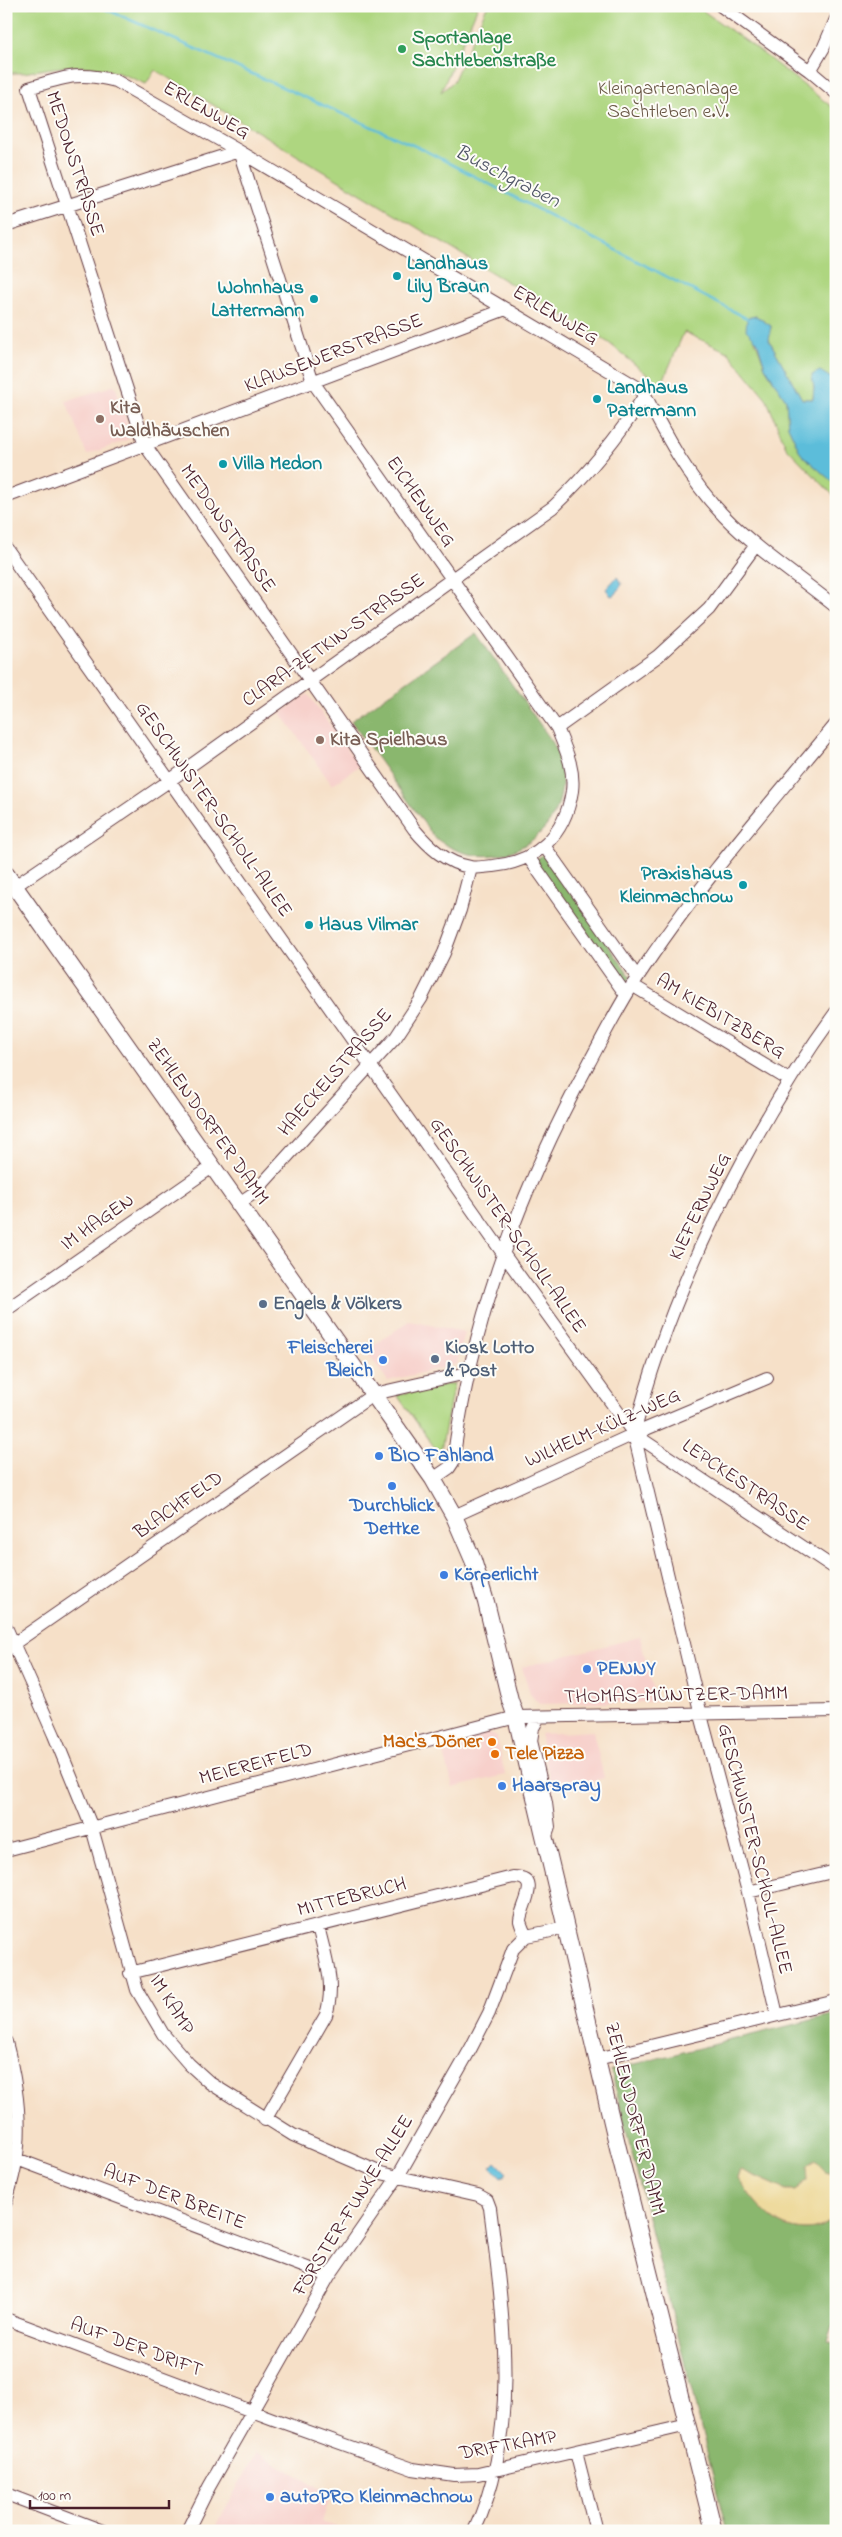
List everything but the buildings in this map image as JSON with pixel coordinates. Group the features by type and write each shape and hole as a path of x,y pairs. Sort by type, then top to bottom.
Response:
{"main road":[{"name":"ZEHLENDORFER DAMM","path":"11,880 433,1479 454,1516 473,1560 516,1717 544,1841 601,2058 714,2531"}],"street":[{"path":"721,6 810,71 836,93"},
{"path":"810,71 823,49 836,19"},
{"name":"ERLENWEG","path":"29,88 74,74 95,75 116,81 239,151 637,386 645,395 663,430 706,495 725,517 756,545 836,607"},
{"name":"MEDONSTRASSE","path":"29,88 145,445 312,680 414,829 430,847 452,861 471,868 500,865 537,853"},
{"path":"6,224 239,151"},
{"name":"EICHENWEG","path":"239,151 313,382 557,728 571,762 572,791 560,825 537,853"},
{"name":"KLAUSENERSTRASSE","path":"6,497 506,309"},
{"name":"CLARA-ZETKIN-STRASSE","path":"11,880 169,781 452,581 553,507 583,479 619,435 645,395"},
{"path":"557,728 658,656 709,610 756,545"},
{"name":"GESCHWISTER-SCHOLL-ALLEE","path":"6,549 502,1252 634,1434 701,1715 748,1892 777,2016"},
{"path":"433,1479 449,1468 453,1462 467,1373 502,1252 544,1150 632,986 722,861 836,724"},
{"name":"AM KIEBITZBERG","path":"537,853 632,986 789,1080"},
{"name":"AM KIEBITZBERG","path":"537,853 632,986"},
{"name":"HAECKELSTRASSE","path":"239,1204 254,1193 396,1037 425,991 444,953 460,910 471,868"},
{"name":"KIEFERNWEG","path":"634,1434 642,1403 698,1254 742,1165 789,1080 836,1012"},
{"name":"IM HAGEN","path":"6,1310 212,1167"},
{"path":"374,1394 467,1373"},
{"name":"WILHELM-KÜLZ-WEG","path":"454,1516 634,1434 767,1378"},
{"name":"BLACHFELD","path":"11,1646 374,1394"},
{"name":"LEPCKESTRASSE","path":"634,1434 836,1569"},
{"name":"IM KAMP","path":"6,1627 11,1646 92,1828 130,1973 137,1990 163,2034 189,2064 210,2083 265,2120 323,2150 397,2178 484,2196 490,2208 494,2235 504,2366 496,2471"},
{"name":"THOMAS-MÜNTZER-DAMM","path":"516,1717 836,1712"},
{"name":"MEIEREIFELD","path":"6,1850 516,1717"},
{"path":"539,1717 533,1728 531,1741 546,1803 549,1827 544,1841"},
{"path":"748,1892 836,1871"},
{"name":"MITTEBRUCH","path":"130,1973 519,1877 527,1883 530,1891 520,1921 526,1936"},
{"path":"265,2120 326,2015 331,1999 332,1982 318,1926"},
{"path":"526,1936 566,1928"},
{"name":"FÖRSTER-FUNKE-ALLEE","path":"187,2531 209,2487 329,2276 397,2178 476,2039 489,2013 513,1949 526,1936"},
{"path":"601,2058 836,2001"},
{"path":"6,2042 14,2073 18,2114 6,2202"},
{"name":"AUF DER BREITE","path":"11,2157 329,2276"},
{"name":"AUF DER DRIFT","path":"6,2319 252,2411"},
{"name":"DRIFTKAMP","path":"252,2411 413,2469 454,2476 496,2471 688,2425"},
{"path":"576,2452 596,2531"},
{"path":"474,2531 496,2471"},
{"path":"6,2494 89,2528 103,2531"}],"shaded area":[{"name":"Kita Waldhäuschen","path":"115,385 132,438 87,455 66,401"},
{"name":"Kita Spielhaus","path":"308,694 359,766 332,785 281,713"},
{"path":"409,1321 465,1332 457,1364 388,1381 366,1351"},
{"path":"640,1637 656,1702 539,1704 530,1694 522,1667"},
{"path":"593,1731 604,1778 552,1790 540,1734"},
{"path":"489,1733 497,1738 505,1775 453,1788 442,1745"},
{"path":"257,2452 331,2495 322,2522 348,2531 213,2531"}],"green space":[{"name":"Kleingartenanlage Sachtleben e.V.","path":"6,6 478,6 441,92 453,82 487,6 696,6 749,43 836,110 836,381 832,377 812,375 813,399 802,399 769,340 771,326 756,316 747,318 765,367 786,400 788,426 801,454 836,485 836,498 786,447 766,398 728,352 684,332 661,386 609,343 155,70 146,84 115,72 75,66 6,74"},
{"path":"476,633 553,743 562,772 560,798 550,821 533,839 512,851 487,856 460,851 434,837 351,721"},
{"path":"544,854 631,977 628,981 624,983 534,861"},
{"path":"454,1383 440,1455 397,1395"},
{"path":"836,2014 836,2174 825,2171 819,2166 808,2180 795,2190 786,2190 741,2170 738,2179 768,2215 785,2225 804,2230 813,2229 830,2221 836,2213 836,2319 828,2341 836,2344 836,2531 727,2531 611,2070"}],"sand":[{"path":"815,2160 825,2171 836,2174 836,2213 830,2221 813,2229 794,2228 776,2221 760,2207 738,2179 741,2170 786,2190 795,2190 808,2180 807,2165"}],"water":[{"path":"756,316 771,326 769,340 802,399 813,399 812,375 820,371 836,381 836,485 801,454 788,426 786,400 765,367 757,341 746,330 747,318"},
{"path":"617,577 622,584 616,594 611,596 606,589"},
{"path":"496,2162 507,2173 501,2178 491,2167"}],"waterway":[{"name":"Buschgraben","path":"99,6 424,150 748,319"}],"place":[{"name":"Sportanlage Sachtlebenstraße","path":"402,49"},
{"name":"Landhaus Lily Braun","path":"397,276"},
{"name":"Wohnhaus Lattermann","path":"314,299"},
{"name":"Landhaus Patermann","path":"597,399"},
{"name":"Kita Waldhäuschen","path":"100,419"},
{"name":"Villa Medon","path":"223,464"},
{"name":"Kita Spielhaus","path":"320,740"},
{"name":"Praxishaus Kleinmachnow","path":"743,885"},
{"name":"Haus Vilmar","path":"309,925"},
{"name":"Engels & Völkers","path":"263,1304"},
{"name":"Kiosk Lotto & Post","path":"435,1359"},
{"name":"Fleischerei Bleich","path":"383,1360"},
{"name":"BIO Fahland","path":"379,1456"},
{"name":"Durchblick Dettke","path":"392,1486"},
{"name":"Körperlicht","path":"444,1575"},
{"name":"PENNY","path":"587,1669"},
{"name":"Mac's Döner","path":"492,1742"},
{"name":"Tele Pizza","path":"495,1754"},
{"name":"Haarspray","path":"502,1786"},
{"name":"autoPRO Kleinmachnow","path":"270,2497"}]}
